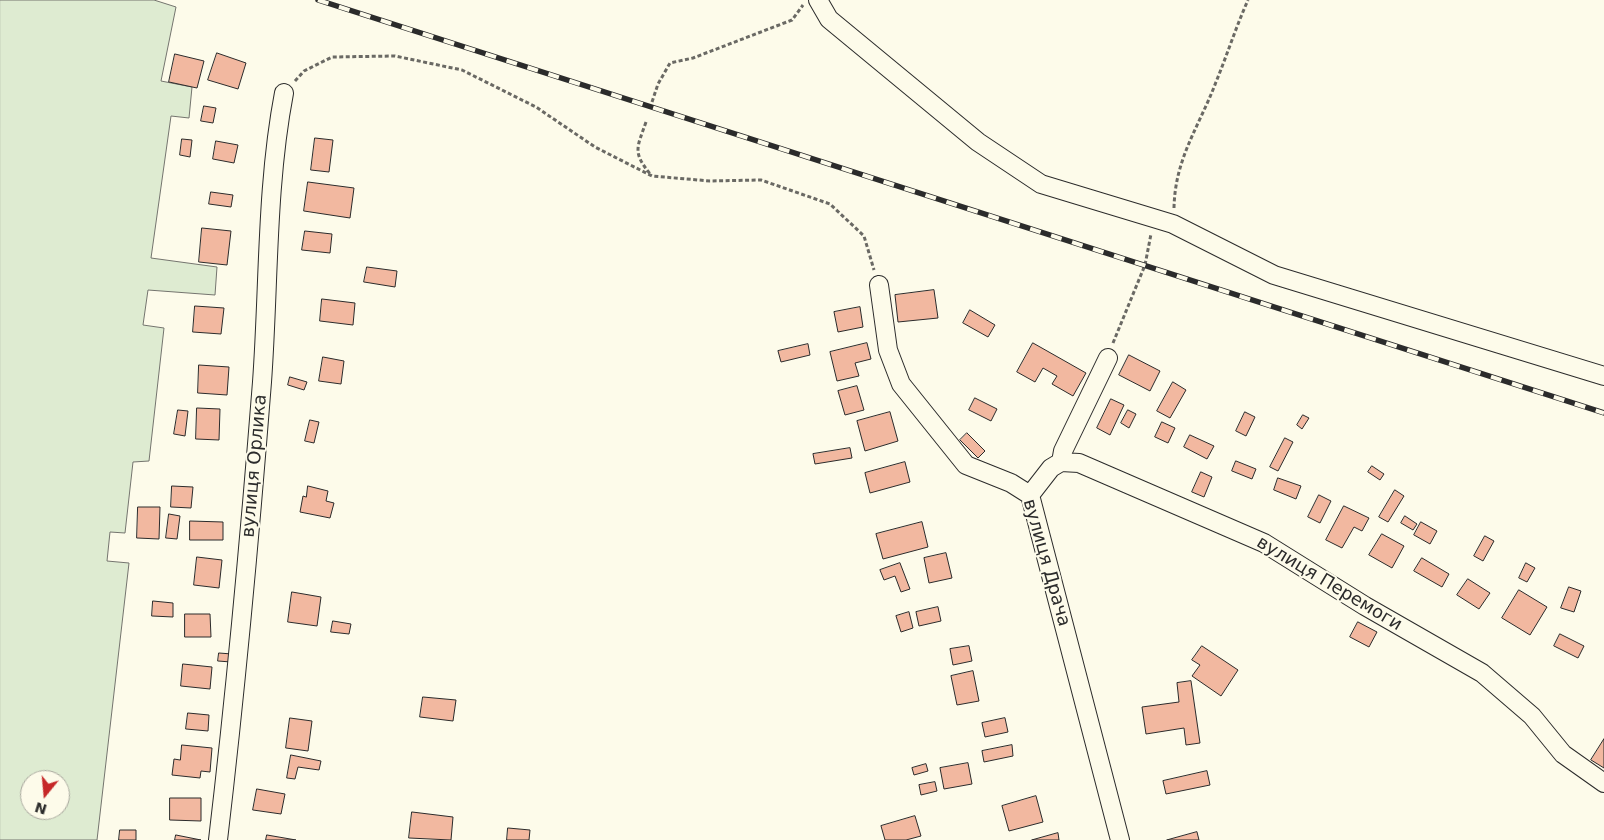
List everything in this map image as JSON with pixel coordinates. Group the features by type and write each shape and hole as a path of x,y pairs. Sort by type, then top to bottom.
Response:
{"street":[{"path":"818,0 829,19 978,142 1041,184 1167,223 1274,275 1604,376"},
{"name":"вулиця Орлика","path":"218,840 236,691 261,390 275,140 284,92"},
{"name":"вулиця Драча","path":"879,285 888,350 901,384 966,465 1011,483 1030,494 1120,840"},
{"path":"1030,494 1051,468 1061,462 1063,452 1108,358"},
{"name":"вулиця Перемоги","path":"1061,462 1079,463 1264,543 1365,606 1482,673 1532,716 1563,754 1604,783"}],"path":[{"path":"652,102 658,84 670,63 693,58 792,20 806,0"},
{"path":"1108,358 1144,264 1149,236 1167,223 1179,164 1216,84 1248,0"},
{"path":"284,92 304,71 332,58 395,56 462,70 536,107 595,147 652,176 710,181 761,180 830,204 864,236 879,285"},
{"path":"646,122 636,151 640,161 652,176"}],"green space":[{"path":"0,0 154,0 176,7 161,81 192,87 189,118 171,116 151,258 217,267 215,295 148,290 143,325 164,328 149,461 133,462 125,533 110,532 107,561 129,563 97,840 0,840"}],"building":[{"path":"217,53 246,63 238,89 208,80"},
{"path":"175,54 204,61 197,88 169,82"},
{"path":"204,106 216,108 213,123 201,121"},
{"path":"315,138 333,140 329,172 311,170"},
{"path":"182,139 192,140 190,157 180,155"},
{"path":"216,141 238,145 234,163 213,159"},
{"path":"308,182 354,188 350,218 304,211"},
{"path":"211,192 233,195 231,207 209,204"},
{"path":"202,228 231,231 227,265 199,262"},
{"path":"305,231 332,234 330,253 302,250"},
{"path":"367,267 397,271 395,287 364,282"},
{"path":"934,290 938,318 898,322 895,295"},
{"path":"322,299 355,303 353,325 320,321"},
{"path":"195,306 224,308 221,334 193,332"},
{"path":"860,307 863,327 838,332 834,312"},
{"path":"970,310 995,325 988,337 963,323"},
{"path":"867,343 871,359 855,363 859,376 837,381 830,352"},
{"path":"1033,343 1086,373 1073,396 1052,384 1057,376 1043,368 1035,382 1017,372"},
{"path":"808,344 810,355 781,362 778,351"},
{"path":"1129,355 1160,371 1150,391 1119,375"},
{"path":"323,357 344,361 341,384 319,381"},
{"path":"199,365 229,367 227,395 198,393"},
{"path":"290,377 307,382 304,390 288,385"},
{"path":"1173,382 1186,390 1170,418 1157,411"},
{"path":"857,386 864,410 845,415 838,391"},
{"path":"975,398 997,409 991,421 969,410"},
{"path":"1111,399 1124,405 1110,435 1097,428"},
{"path":"197,408 220,409 219,440 196,439"},
{"path":"178,410 188,411 185,436 174,434"},
{"path":"1128,410 1136,414 1129,428 1121,423"},
{"path":"890,412 898,441 865,451 857,421"},
{"path":"1245,412 1255,417 1246,436 1236,431"},
{"path":"1303,415 1309,418 1302,429 1297,425"},
{"path":"310,420 319,422 314,443 305,441"},
{"path":"1162,422 1175,428 1168,443 1155,437"},
{"path":"967,433 985,451 978,458 960,440"},
{"path":"1190,435 1214,446 1207,459 1184,447"},
{"path":"1285,438 1293,442 1278,471 1270,467"},
{"path":"850,448 852,458 815,464 813,454"},
{"path":"1236,461 1256,469 1252,479 1232,471"},
{"path":"905,462 910,482 870,493 865,473"},
{"path":"1372,466 1384,474 1380,480 1368,472"},
{"path":"1201,472 1212,477 1204,497 1192,492"},
{"path":"1278,478 1301,486 1296,499 1274,490"},
{"path":"172,486 193,487 191,508 171,507"},
{"path":"308,486 328,491 326,501 334,503 330,518 300,512 303,496 306,497"},
{"path":"1395,490 1404,496 1388,522 1379,517"},
{"path":"1319,495 1331,501 1320,523 1308,517"},
{"path":"1344,506 1369,518 1362,531 1354,527 1342,548 1326,540"},
{"path":"138,507 160,507 159,539 137,538"},
{"path":"169,514 180,516 177,539 166,538"},
{"path":"1405,516 1417,524 1413,530 1401,523"},
{"path":"190,521 223,522 223,540 190,540"},
{"path":"922,522 928,547 883,559 876,534"},
{"path":"1421,522 1437,531 1430,544 1414,535"},
{"path":"1382,534 1404,546 1392,568 1369,555"},
{"path":"1485,536 1494,541 1483,561 1474,556"},
{"path":"946,553 952,578 929,583 924,558"},
{"path":"197,557 222,560 219,588 194,585"},
{"path":"1422,558 1449,574 1442,587 1414,571"},
{"path":"900,563 910,589 901,592 895,576 884,580 880,570"},
{"path":"1526,563 1535,568 1527,582 1519,578"},
{"path":"1468,579 1490,593 1479,609 1457,595"},
{"path":"1569,587 1581,591 1574,612 1561,608"},
{"path":"1519,590 1547,607 1530,635 1502,618"},
{"path":"292,592 321,597 317,626 288,622"},
{"path":"153,601 173,603 173,617 152,616"},
{"path":"938,607 941,621 919,626 916,612"},
{"path":"909,612 913,628 901,632 896,616"},
{"path":"185,614 210,614 211,637 185,637"},
{"path":"333,621 351,624 349,634 331,632"},
{"path":"1358,622 1377,632 1369,647 1350,637"},
{"path":"1560,634 1584,646 1578,658 1554,646"},
{"path":"969,646 972,661 953,665 950,649"},
{"path":"1202,646 1238,670 1221,696 1192,676 1200,665 1192,660"},
{"path":"219,653 232,654 231,662 218,661"},
{"path":"183,664 212,667 210,689 181,686"},
{"path":"973,671 979,701 957,705 951,676"},
{"path":"1191,681 1200,743 1186,745 1184,728 1146,734 1142,707 1179,702 1177,683"},
{"path":"423,697 456,700 453,721 420,717"},
{"path":"188,713 209,715 208,731 186,729"},
{"path":"290,718 312,721 308,751 286,748"},
{"path":"1005,718 1008,732 985,737 982,723"},
{"path":"1604,739 1604,768 1591,760"},
{"path":"182,745 212,748 210,772 201,771 200,778 172,775 174,759 180,760"},
{"path":"1012,745 1013,756 984,762 982,751"},
{"path":"291,755 321,761 319,770 298,767 295,779 287,778"},
{"path":"968,763 972,784 944,789 940,768"},
{"path":"926,764 928,771 914,775 912,768"},
{"path":"1207,771 1210,785 1166,794 1163,781"},
{"path":"935,782 937,791 921,795 919,785"},
{"path":"257,789 285,794 281,814 253,810"},
{"path":"1036,796 1043,822 1009,831 1002,806"},
{"path":"170,798 201,798 201,821 170,820"},
{"path":"412,812 453,817 451,840 409,838"},
{"path":"915,816 921,836 906,840 885,840 881,826"},
{"path":"508,828 530,830 529,840 507,840"},
{"path":"120,830 136,830 136,840 119,840"},
{"path":"1197,832 1199,840 1167,840"},
{"path":"1058,833 1059,840 1032,840"},
{"path":"176,835 201,840 175,840"},
{"path":"267,835 296,840 266,840"}],"railway":[{"path":"318,0 1604,413"}]}
